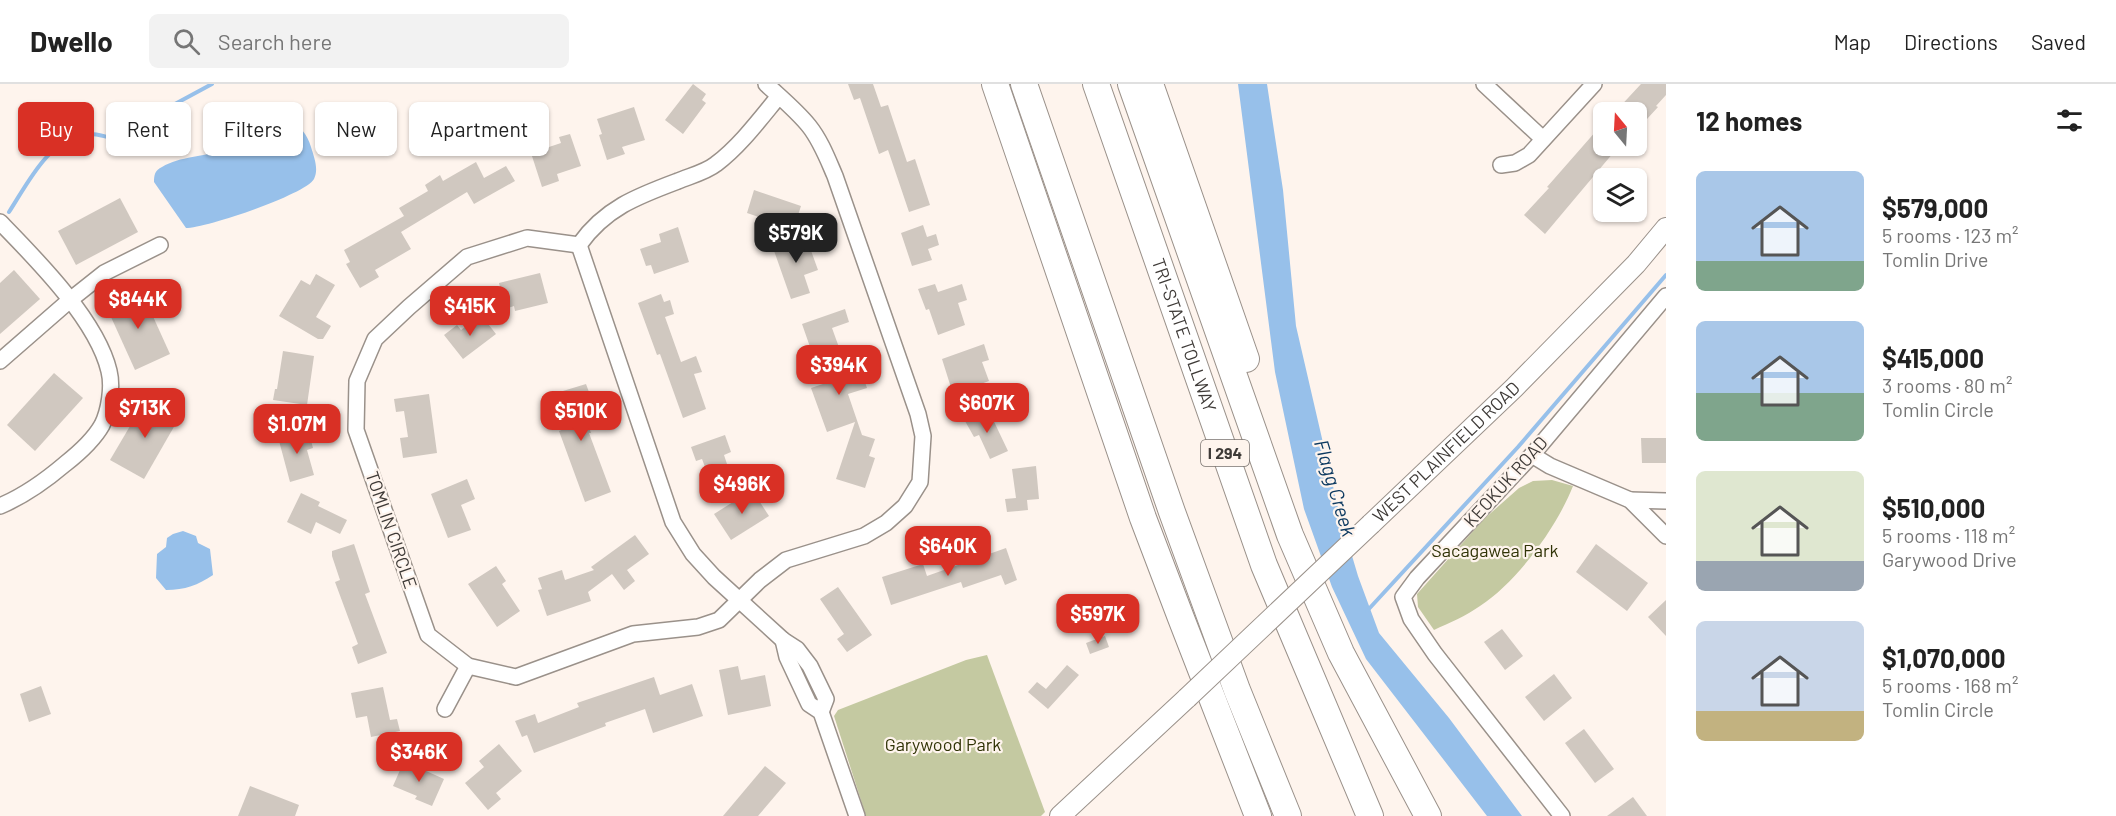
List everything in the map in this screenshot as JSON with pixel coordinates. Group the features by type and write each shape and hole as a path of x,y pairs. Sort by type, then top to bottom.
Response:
{"highway":[{"path":"995,84 1143,518 1258,816"},
{"path":"1024,84 1172,512 1288,816"},
{"name":"TRI-STATE TOLLWAY","path":"1096,84 1264,565 1370,816"},
{"path":"1131,84 1290,535 1341,654 1428,816"},
{"path":"1150,84 1230,308 1291,496 1290,535"}],"main road":[{"name":"WEST PLAINFIELD ROAD","path":"1060,816 1514,388 1636,264 1666,228"}],"street":[{"name":"TOMLIN CIRCLE","path":"583,239 527,238 467,257 375,339 357,381 356,430 428,635 468,666 516,677 633,634 698,627 719,620 760,580 786,560 864,536 886,523 905,506 920,482 923,459 918,414 835,176 809,126 766,84"},
{"path":"1484,84 1543,139"},
{"path":"1501,165 1515,163 1529,155 1594,84"},
{"path":"779,96 748,133 715,165 641,195 610,212 583,239 673,522 693,554 714,577 783,640 787,657 809,704 821,712 858,816"},
{"path":"0,222 28,250 70,300 95,340 110,373 110,397 102,424 85,448 42,483 0,506"},
{"path":"0,361 104,273 160,245"},
{"name":"KEOKUK ROAD","path":"1562,816 1435,654 1411,619 1403,597 1417,578 1532,455 1666,296"},
{"path":"1532,455 1550,466 1630,500 1666,536"},
{"path":"1630,500 1666,501"},
{"path":"445,710 468,666"}],"green space":[{"name":"Sacagawea Park","path":"1552,480 1573,486 1557,519 1534,552 1494,596 1469,613 1434,630 1418,607 1417,594 1484,519 1519,488 1533,481"},
{"name":"Garywood Park","path":"987,655 1045,812 1041,816 866,816 834,716 838,710 966,660"}],"water":[{"path":"1238,84 1267,84 1283,190 1296,326 1339,512 1358,576 1379,633 1449,718 1522,816 1487,816 1366,659 1332,587 1304,509 1275,372"},
{"path":"303,131 311,147 316,171 314,179 307,186 275,202 213,223 186,228 154,182 158,170 176,161 203,155 303,156"},
{"path":"183,531 196,536 198,543 210,549 213,575 191,586 166,590 156,578 157,554 166,547 167,538"}],"building":[{"path":"693,84 706,94 702,100 706,103 683,134 665,120"},
{"path":"848,84 873,84 881,107 888,105 907,162 915,159 930,205 909,212 888,150 879,154 860,98 854,100"},
{"path":"1641,84 1666,84 1666,95 1647,119 1647,102 1624,102"},
{"path":"634,107 645,140 622,147 625,154 607,160 599,135 602,134 597,119"},
{"path":"570,134 581,166 557,174 559,181 542,187 532,156 549,156 549,147 561,143 559,137"},
{"path":"1593,135 1593,156 1611,156 1600,168 1593,168 1593,177 1545,234 1524,215 1549,188 1547,187"},
{"path":"476,162 484,178 506,166 515,181 474,204 467,192 401,232 411,249 375,270 379,277 360,288 346,264 350,262 344,250 404,216 399,208 428,191 425,185 440,175 443,181"},
{"path":"754,190 801,206 796,221 782,216 779,224 747,213"},
{"path":"120,198 138,232 76,265 58,231"},
{"path":"923,225 927,237 936,234 939,245 928,249 932,260 912,266 901,233"},
{"path":"678,227 689,262 654,274 651,265 646,266 640,249 661,242 659,234"},
{"path":"805,234 818,270 804,275 810,293 791,299 772,245"},
{"path":"14,270 40,299 0,334 0,283"},
{"path":"540,273 548,303 515,311 514,306 505,309 499,283"},
{"path":"316,274 335,285 316,317 331,326 323,339 318,339 279,316 301,280 310,285"},
{"path":"935,284 938,292 962,284 967,300 958,303 965,325 938,335 929,309 926,310 918,289"},
{"path":"141,290 170,354 135,370 106,306"},
{"path":"661,294 664,302 670,300 674,314 665,317 681,362 696,356 702,372 694,374 706,409 683,418 660,354 657,355 638,303"},
{"path":"845,309 849,322 832,328 849,375 861,370 867,388 848,394 862,435 875,439 869,456 875,458 865,488 836,479 855,422 827,432 811,388 823,384 802,324"},
{"path":"481,315 496,334 463,359 444,335 457,325 461,330"},
{"path":"984,344 989,360 982,362 989,381 953,394 942,359"},
{"path":"283,351 314,356 307,405 273,400"},
{"path":"54,373 83,398 35,451 7,425"},
{"path":"586,384 593,403 582,407 611,492 585,502 559,431 564,429 553,394"},
{"path":"429,394 437,453 403,458 400,438 408,437 404,411 396,412 394,399"},
{"path":"146,399 179,418 144,479 110,460"},
{"path":"988,409 1008,451 990,459 979,435 974,437 965,421"},
{"path":"308,429 313,448 307,450 314,475 290,482 278,437"},
{"path":"725,435 731,452 724,455 730,473 710,480 702,459 696,461 691,447"},
{"path":"1641,438 1666,438 1666,463 1642,463"},
{"path":"1036,466 1039,499 1027,500 1028,510 1007,512 1005,499 1016,498 1012,469"},
{"path":"467,479 475,499 461,505 471,530 448,538 431,494"},
{"path":"752,490 769,516 731,540 714,514"},
{"path":"301,493 320,502 318,506 347,520 340,534 316,522 311,534 287,522"},
{"path":"635,535 649,554 627,570 635,581 624,590 612,574 588,592 591,601 547,616 538,590 542,589 538,578 562,570 565,580 594,570 591,567"},
{"path":"354,544 370,592 365,594 387,653 358,664 352,647 358,644 335,582 340,580 332,556 332,551"},
{"path":"1596,544 1648,583 1627,611 1576,572"},
{"path":"1006,548 1017,580 1005,585 1001,575 963,588 961,582 891,605 882,577 923,564 927,576"},
{"path":"496,566 506,581 502,584 520,611 497,627 468,584"},
{"path":"838,587 872,635 847,652 837,639 844,634 820,599"},
{"path":"1666,600 1666,636 1648,617"},
{"path":"1502,629 1523,656 1505,670 1484,642"},
{"path":"1105,636 1109,647 1090,654 1086,643"},
{"path":"1067,665 1079,675 1048,709 1028,692 1037,682 1046,689"},
{"path":"738,666 741,680 765,675 771,706 728,715 719,670"},
{"path":"1554,674 1572,698 1544,721 1525,697"},
{"path":"654,677 660,695 692,684 703,716 653,733 645,709 534,753 527,735 522,737 515,721 535,714 538,723 579,707 577,703"},
{"path":"41,686 51,714 29,722 20,694"},
{"path":"383,687 390,720 397,719 400,731 371,737 367,716 356,718 351,693"},
{"path":"1584,729 1614,769 1595,783 1565,743"},
{"path":"499,744 522,771 496,793 501,799 488,810 465,783 484,767 479,761"},
{"path":"404,761 444,779 432,806 415,799 417,796 393,786"},
{"path":"765,766 786,783 758,816 723,816"},
{"path":"250,786 299,805 295,816 238,816"},
{"path":"1633,797 1647,816 1607,816"}],"waterway":[{"path":"9,212 41,163 62,143 89,134 112,138 212,84"},
{"path":"1367,611 1518,447 1666,275"}],"water label":[{"name":"Flagg Creek","path":"1335,488"}]}
